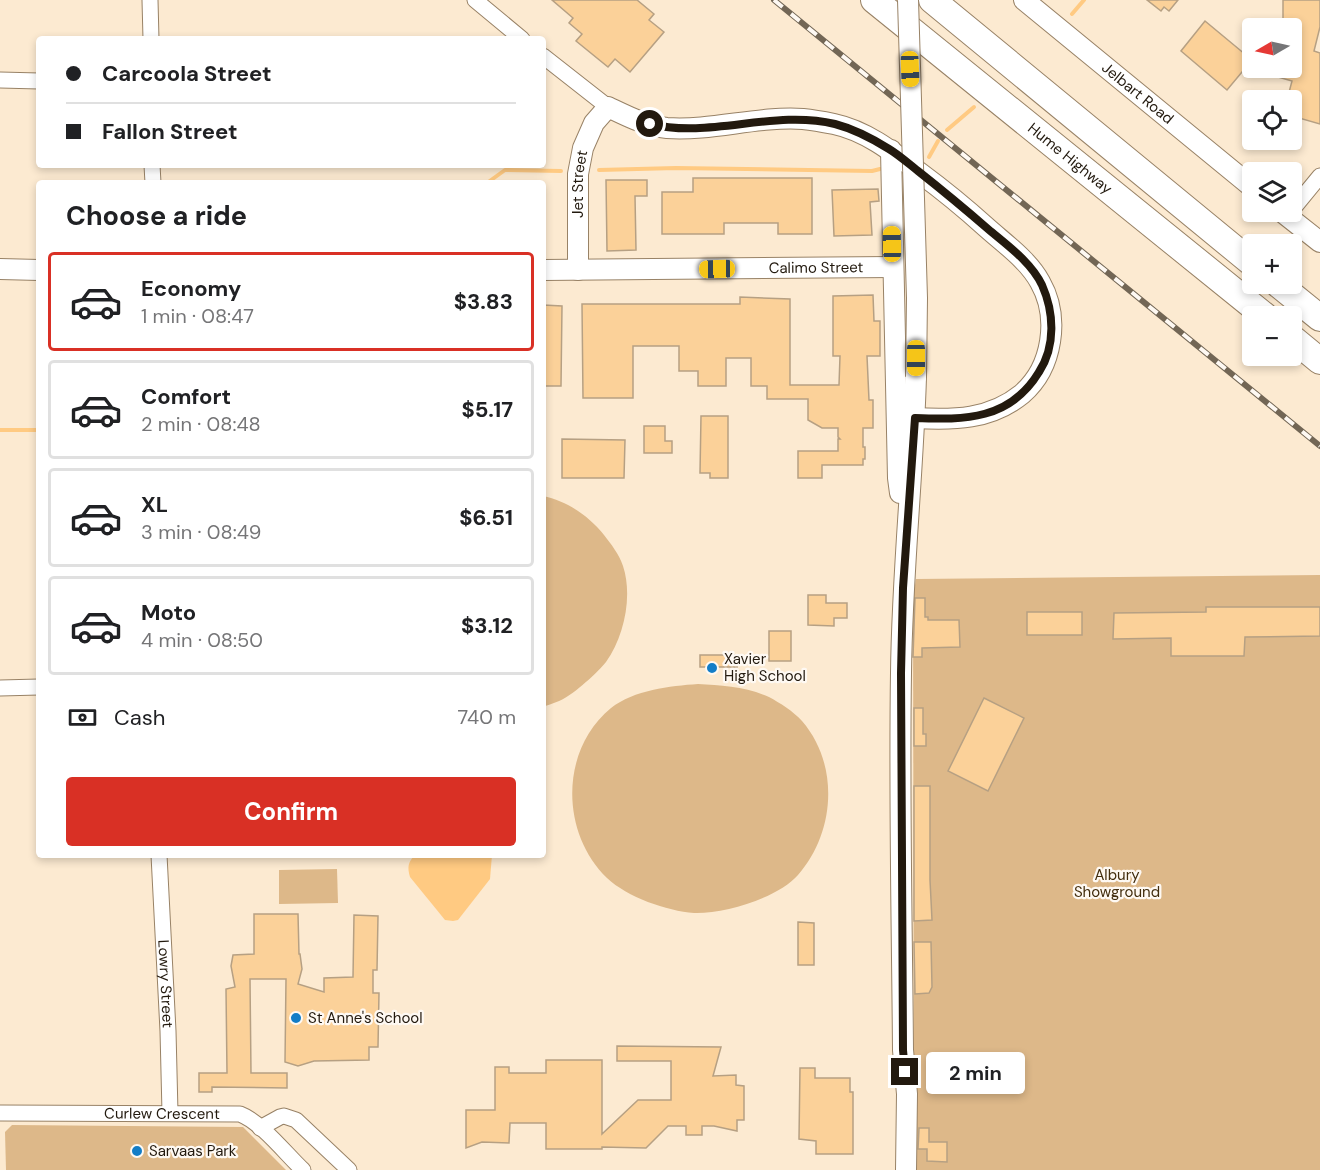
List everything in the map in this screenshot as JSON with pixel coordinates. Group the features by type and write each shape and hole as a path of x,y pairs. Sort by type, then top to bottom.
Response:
{"highway":[{"name":"Hume Highway","path":"874,0 1253,306"},
{"path":"932,0 1242,255"},
{"path":"1290,294 1320,318"},
{"path":"1302,346 1320,361"}],"street":[{"path":"150,0 151,36"},
{"path":"475,0 518,36"},
{"path":"906,1170 901,673 903,588 916,377 908,0"},
{"name":"Jelbart Road","path":"1024,0 1242,179"},
{"path":"546,60 608,107 635,120 665,128 693,128 803,119 837,125 867,136 891,150 952,197 1025,262 1041,284 1049,305 1052,330 1043,366 1030,386 1013,401 992,412 974,417 915,418"},
{"path":"0,80 36,81"},
{"name":"Jet Street","path":"578,270 578,174 583,148 594,123 608,107"},
{"path":"891,150 898,478 907,535"},
{"path":"1302,196 1320,176"},
{"path":"1299,222 1320,242"},
{"name":"Calimo Street","path":"546,270 893,267"},
{"path":"0,269 36,270"},
{"path":"0,688 36,687"},
{"name":"Lowry Street","path":"159,858 170,1113"},
{"path":"893,1170 894,1128 903,1050"},
{"name":"Curlew Crescent","path":"0,1113 240,1114 260,1128 303,1170"},
{"path":"260,1128 284,1116 296,1120 349,1170"}],"green space":[{"path":"546,497 569,506 598,528 617,553 626,578 627,590 622,629 612,652 594,675 562,699 546,706"},
{"name":"Albury Showground","path":"1320,575 1320,1170 914,1170 913,598 916,579"},
{"path":"698,684 752,691 769,697 795,714 814,739 823,758 828,799 826,819 820,839 798,875 778,891 750,903 706,913 672,909 648,902 625,891 607,878 592,859 581,838 574,815 572,792 575,768 582,746 594,725 611,708 641,693"},
{"path":"337,869 338,903 279,904 279,870"},
{"name":"Sarvaas Park","path":"12,1125 243,1127 286,1170 6,1170 5,1132"}],"shaded area":[{"path":"413,858 492,858 490,879 458,920 445,920 410,877"}],"building":[{"path":"552,0 637,0 654,14 649,20 664,32 630,72 615,59 608,67 576,41 582,34 569,23 573,18"},
{"path":"1147,0 1178,0 1169,11 1164,7 1161,11"},
{"path":"1283,0 1320,0 1320,27 1314,51 1320,53 1320,124 1302,119 1302,90 1290,90 1292,81 1282,78 1302,78 1302,18 1283,18"},
{"path":"1205,21 1242,52 1242,72 1227,90 1181,51"},
{"path":"693,178 812,178 812,234 778,234 778,223 724,223 724,234 662,234 662,192 693,192"},
{"path":"606,180 647,180 647,196 635,196 636,250 607,251"},
{"path":"878,189 879,201 870,202 872,235 834,236 832,190"},
{"path":"873,295 874,321 880,321 880,356 867,356 869,400 873,400 873,428 863,428 865,459 863,459 863,465 822,465 822,478 798,478 798,451 838,451 838,439 840,439 838,428 822,428 808,420 808,399 767,399 767,386 751,386 751,358 726,358 726,386 698,386 698,371 679,371 679,346 633,346 633,398 583,398 582,304 740,304 740,297 790,299 790,385 839,385 840,356 833,356 833,296"},
{"path":"546,305 562,306 561,386 546,386"},
{"path":"701,416 728,416 728,478 710,478 710,473 700,473"},
{"path":"644,426 665,426 665,441 672,441 672,453 644,453"},
{"path":"562,439 625,440 624,478 562,478"},
{"path":"808,595 826,595 826,603 847,603 847,618 834,618 834,626 808,625"},
{"path":"915,598 925,598 925,617 928,617 928,620 959,620 960,647 922,648 922,657 913,657"},
{"path":"1206,607 1320,607 1320,636 1245,637 1244,656 1171,656 1171,638 1113,639 1114,613 1206,612"},
{"path":"1027,612 1082,612 1082,635 1027,635"},
{"path":"769,631 791,631 791,661 769,661"},
{"path":"700,655 736,655 737,667 700,667"},
{"path":"984,698 1024,718 988,791 948,771"},
{"path":"914,708 923,708 923,734 926,734 926,746 914,746"},
{"path":"914,786 930,786 932,920 914,921"},
{"path":"254,914 298,914 299,954 302,969 298,984 324,992 324,978 353,977 354,915 378,916 377,970 373,970 373,993 379,993 378,1047 369,1047 369,1060 314,1061 298,1066 285,1062 286,979 250,979 251,1073 287,1073 287,1088 212,1087 212,1092 199,1092 199,1073 227,1073 226,989 235,987 231,966 233,955 254,954"},
{"path":"798,922 814,923 814,965 798,965"},
{"path":"914,942 931,942 932,987 929,993 915,994"},
{"path":"617,1046 721,1047 713,1076 736,1075 736,1085 744,1086 744,1120 737,1120 737,1131 702,1126 702,1135 686,1135 686,1126 668,1126 646,1148 546,1149 546,1123 510,1123 509,1143 482,1142 466,1148 466,1110 495,1110 495,1067 509,1067 509,1073 546,1073 546,1060 602,1060 602,1134 638,1100 671,1100 671,1061 617,1061"},
{"path":"800,1068 815,1068 815,1078 850,1078 850,1092 853,1092 853,1154 816,1154 816,1141 799,1139"},
{"path":"919,1128 929,1128 929,1142 947,1142 947,1162 927,1161 927,1149 918,1149"}],"waterway":[{"path":"1072,14 1084,0"},
{"path":"947,130 974,107"},
{"path":"929,157 938,141"},
{"path":"599,170 676,168 872,171 880,169"},
{"path":"491,180 505,170 561,171"},
{"path":"0,430 36,430"}],"railway":[{"path":"774,0 1320,446"}],"place":[{"name":"Xavier High School","path":"712,668"},
{"name":"St Anne's School","path":"296,1018"},
{"name":"Sarvaas Park","path":"137,1151"}],"route":[{"path":"650,124 665,128 693,128 803,119 837,125 867,136 891,150 952,197 1025,262 1041,284 1049,305 1052,330 1043,366 1030,386 1013,401 980,416 915,418 903,588 901,673 905,1072"}]}
